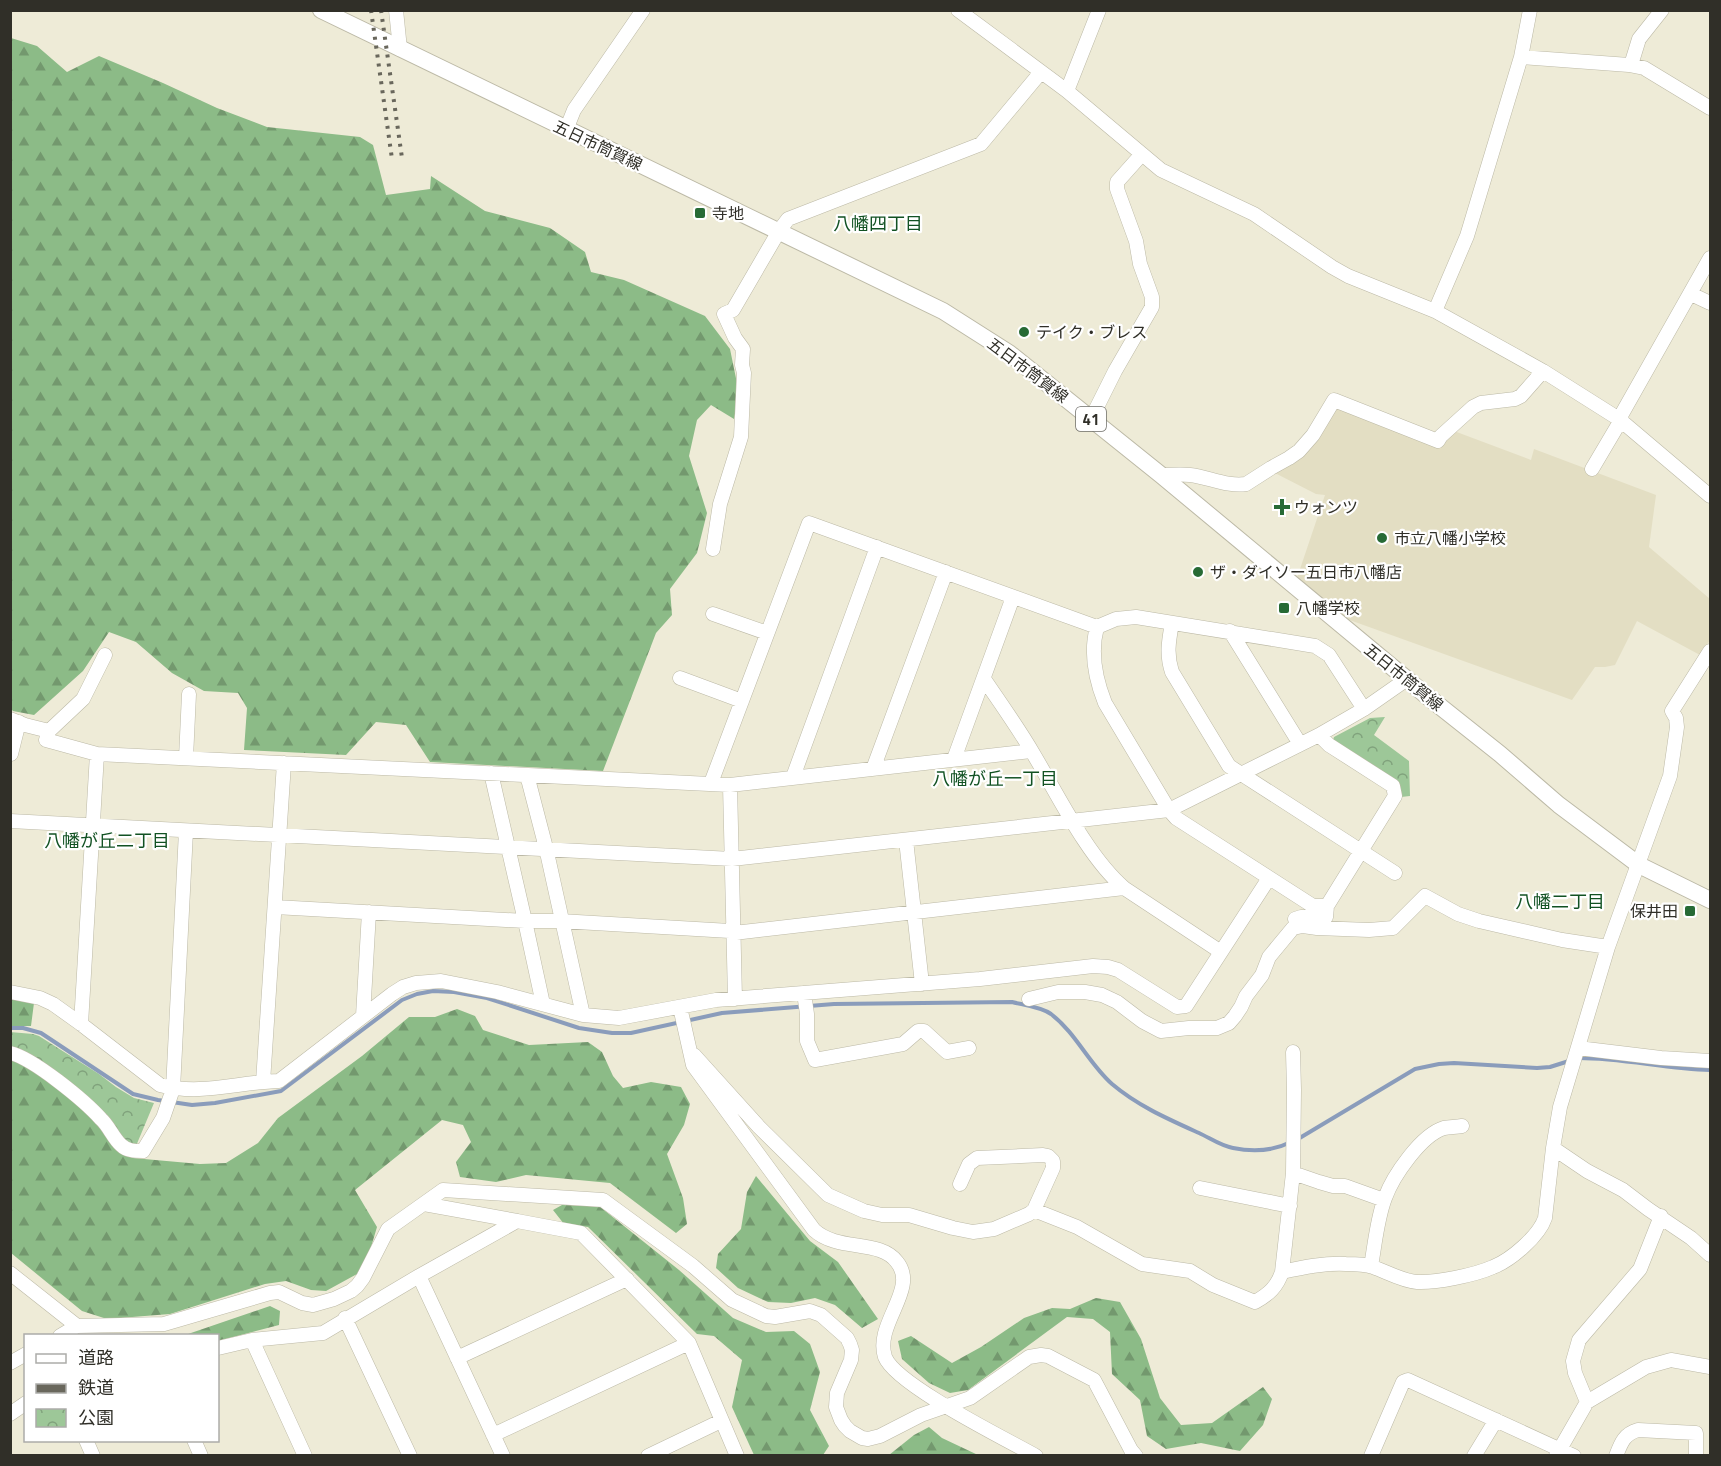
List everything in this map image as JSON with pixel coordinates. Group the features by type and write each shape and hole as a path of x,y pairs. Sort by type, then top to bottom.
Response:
{"main road":[{"name":"五日市筒賀線","path":"321,10 944,311 1009,353 1161,475 1559,805 1639,865 1710,900"}],"street":[{"path":"396,10 400,49"},
{"path":"566,130 574,110 643,10"},
{"path":"958,10 1067,91 1170,175 1254,214 1348,276 1435,311 1543,371 1620,420 1710,496"},
{"path":"1067,91 1099,10"},
{"path":"1435,311 1467,236 1521,57 1530,10"},
{"path":"1630,65 1639,39 1662,10"},
{"path":"1521,57 1644,68 1710,108"},
{"path":"713,549 720,504 741,437 744,374 743,349 724,314 733,310 779,231 788,219 981,144 1041,72"},
{"path":"1091,419 1115,370 1152,307 1152,297 1140,264 1136,241 1117,189 1117,182 1142,154"},
{"path":"1592,469 1710,258"},
{"path":"1691,294 1710,303"},
{"path":"1161,475 1190,475 1226,483 1246,484 1299,451 1313,435 1334,400 1438,441 1473,407 1481,403 1515,399 1521,396 1543,371"},
{"path":"711,783 809,523 1097,627 1126,617 1303,643 1329,655 1364,709"},
{"path":"793,777 877,547"},
{"path":"873,769 946,572"},
{"path":"954,759 1013,597"},
{"path":"713,614 767,633"},
{"path":"1172,623 1168,644 1172,672 1229,766 1395,873"},
{"path":"1097,627 1094,641 1095,669 1099,688 1105,703 1169,810 1176,818 1313,906 1327,906"},
{"path":"1230,632 1300,744"},
{"path":"1282,1272 1327,1264 1371,1266 1388,1274 1416,1282 1438,1280 1495,1267 1529,1241 1543,1225 1560,1107 1608,947 1670,776 1677,727 1672,711 1710,651"},
{"path":"105,655 82,699 49,731 46,740 97,754 730,784 1032,751"},
{"path":"680,678 742,701"},
{"path":"984,679 1032,751 1072,820 1112,878 1221,952"},
{"path":"10,821 732,859 1169,810 1319,735 1364,709 1407,679"},
{"path":"186,758 189,694"},
{"path":"11,754 15,720 49,731"},
{"path":"1288,933 1289,923 1298,917 1326,917 1327,906 1395,796 1393,786 1329,745 1319,735"},
{"path":"81,1024 97,754"},
{"path":"264,1082 284,763"},
{"path":"491,773 543,1004"},
{"path":"527,775 546,848 583,1015"},
{"path":"730,784 735,999"},
{"path":"10,1053 32,1063 78,1098 103,1120 121,1146 131,1151 143,1151 163,1118 173,1089 186,831"},
{"path":"906,840 922,984"},
{"path":"10,992 40,998 53,1004 160,1085 173,1089 202,1091 279,1081 403,987 429,981 457,983 583,1015 619,1018 681,1010 716,1000 805,995 980,979 1080,966 1118,969 1177,1007 1186,1006 1269,878"},
{"path":"275,907 561,921 734,933 1124,888"},
{"path":"1029,999 1058,992 1084,992 1102,995 1117,1002 1142,1021 1161,1031 1218,1028 1229,1023 1241,1008 1246,996 1262,975 1269,957 1288,933 1297,926 1369,930 1393,928 1425,896 1458,914 1479,921 1562,940 1608,947"},
{"path":"363,1016 369,912"},
{"path":"805,995 807,1041 815,1060 903,1044 918,1031 924,1031 946,1052 969,1048"},
{"path":"681,1010 693,1065 814,1230 832,1241 884,1252 899,1264 904,1283 884,1332 883,1344 886,1358 896,1372 946,1406 1036,1455"},
{"path":"690,1051 759,1127 828,1195 864,1211 882,1215 909,1215 973,1232 994,1230 1034,1210 1053,1168 1053,1161 1048,1156 1042,1155 977,1158 969,1164 960,1184"},
{"path":"1034,1210 1077,1227 1142,1264 1190,1271 1213,1285 1255,1302 1270,1293 1278,1283 1282,1272 1290,1206 1293,1173 1293,1052"},
{"path":"1576,1055 1710,1061"},
{"path":"1371,1266 1384,1200 1391,1184 1407,1160 1423,1143 1443,1129 1462,1126"},
{"path":"1553,1148 1596,1176 1623,1190 1691,1238 1710,1255"},
{"path":"1293,1173 1333,1186 1345,1186 1384,1200"},
{"path":"1200,1188 1290,1206"},
{"path":"62,1334 77,1326 164,1324 270,1293 284,1294 313,1305 334,1299 357,1286 388,1229 443,1190 603,1200 693,1266 732,1300 766,1316 775,1317 810,1311 821,1314 847,1338 852,1350 849,1366 837,1393 836,1407 841,1420 855,1435 862,1438 875,1438 921,1415 970,1398 1035,1355 1048,1356 1094,1380 1131,1450 1136,1455"},
{"path":"424,1204 581,1233 688,1343 737,1455"},
{"path":"1587,1402 1575,1373 1573,1361 1579,1340 1640,1269 1661,1216"},
{"path":"219,1348 252,1340 323,1333 345,1318 517,1221"},
{"path":"10,1273 77,1326"},
{"path":"418,1276 503,1455"},
{"path":"457,1358 627,1279"},
{"path":"345,1318 410,1455"},
{"path":"252,1340 305,1455"},
{"path":"493,1435 688,1343"},
{"path":"10,1363 24,1355"},
{"path":"1558,1452 1587,1402 1646,1367 1671,1360 1710,1367"},
{"path":"1371,1455 1403,1382 1408,1380 1496,1420 1558,1452 1574,1455"},
{"path":"10,1414 24,1404"},
{"path":"1474,1455 1496,1420"},
{"path":"648,1455 721,1421"},
{"path":"1616,1455 1624,1436 1638,1430 1696,1433 1696,1455"}],"shaded area":[{"path":"1336,405 1441,447 1445,439 1454,431 1531,460 1534,449 1656,495 1649,547 1710,599 1710,640 1700,655 1637,621 1615,665 1595,667 1572,700 1344,618 1297,578 1325,495 1316,494 1271,471"}],"green space":[{"path":"11,38 37,46 67,72 99,56 217,108 267,127 360,137 373,145 386,195 430,189 431,176 485,211 550,228 585,252 591,272 624,280 705,316 730,349 739,393 734,419 711,405 697,420 689,456 707,513 697,553 670,589 672,615 656,633 603,771 430,762 406,725 376,722 346,755 244,750 247,708 238,693 204,691 172,673 136,642 109,632 83,671 34,715 11,709"},
{"path":"1385,717 1374,735 1409,761 1410,796 1401,797 1398,782 1333,740 1334,737 1370,718"},
{"path":"10,997 34,1003 31,1026 11,1026"},
{"path":"457,1009 475,1016 483,1030 529,1045 588,1042 602,1052 613,1076 623,1088 651,1082 681,1087 690,1104 684,1125 667,1154 683,1198 687,1224 676,1233 610,1183 526,1175 496,1182 460,1177 456,1162 471,1142 463,1125 442,1120 355,1190 377,1227 369,1254 357,1274 326,1291 311,1290 286,1281 265,1284 170,1314 107,1319 82,1311 11,1253 10,1059 34,1069 82,1107 123,1154 133,1158 200,1164 226,1163 258,1143 278,1118 362,1056 409,1017 435,1017"},
{"path":"10,1032 39,1036 134,1098 154,1103 136,1146 131,1145 11,1048"},
{"path":"756,1176 810,1241 838,1262 878,1319 862,1328 835,1305 815,1298 791,1303 768,1302 738,1288 716,1268 718,1254 741,1229 747,1192"},
{"path":"562,1205 599,1206 679,1270 733,1318 766,1332 794,1331 810,1344 820,1372 810,1410 829,1446 823,1455 754,1455 732,1407 742,1360 714,1336 697,1334 588,1227 564,1224 553,1210"},
{"path":"1096,1298 1120,1302 1141,1339 1160,1398 1181,1425 1212,1423 1263,1387 1272,1399 1263,1425 1240,1451 1201,1443 1166,1449 1147,1436 1140,1400 1112,1374 1110,1332 1093,1319 1067,1317 968,1390 950,1393 929,1383 902,1359 898,1341 911,1336 952,1363 981,1347 1024,1318 1052,1308 1070,1309"},
{"path":"270,1306 280,1311 279,1325 219,1341 219,1334 188,1334"},
{"path":"929,1427 942,1438 978,1455 889,1455 914,1435"}],"waterway":[{"path":"10,1028 23,1028 41,1033 133,1094 192,1105 281,1091 402,1000 433,991 487,998 579,1028 612,1033 631,1033 722,1013 834,1004 1012,1002 1051,1014 1068,1030 1112,1084 1132,1099 1165,1117 1233,1148 1262,1150 1291,1142"},
{"path":"1579,1058 1710,1070"},
{"path":"1298,1139 1415,1069 1454,1063 1537,1068 1550,1067 1569,1061"}],"railway":[{"path":"371,10 392,159"},
{"path":"381,10 402,158"}],"place":[{"name":"寺地","path":"700,213"},
{"name":"テイク・ブレス","path":"1024,332"},
{"name":"ウォンツ","path":"1282,507"},
{"name":"市立八幡小学校","path":"1382,538"},
{"name":"ザ・ダイソー五日市八幡店","path":"1198,572"},
{"name":"八幡学校","path":"1284,608"},
{"name":"保井田","path":"1690,911"}],"district":[{"name":"八幡四丁目","path":"878,223"},
{"name":"八幡が丘一丁目","path":"995,778"},
{"name":"八幡が丘二丁目","path":"107,840"},
{"name":"八幡二丁目","path":"1560,901"}]}
